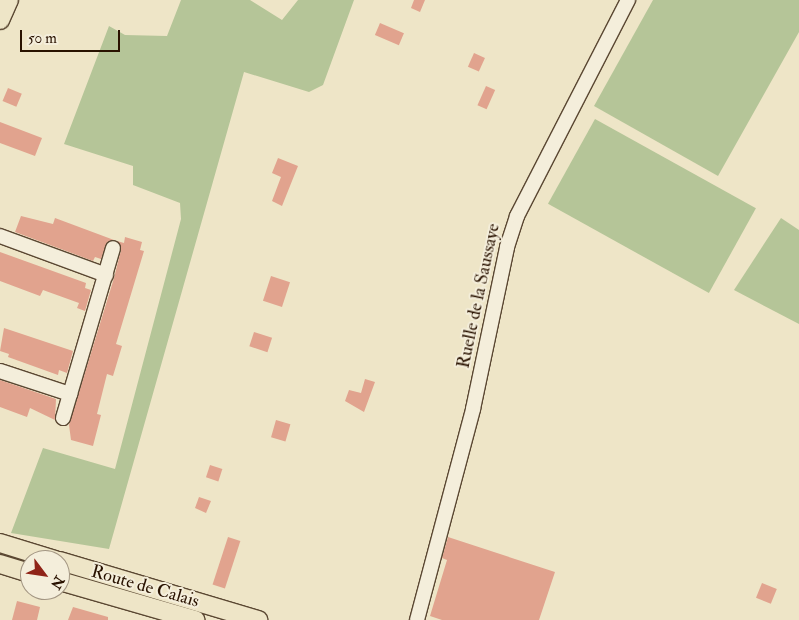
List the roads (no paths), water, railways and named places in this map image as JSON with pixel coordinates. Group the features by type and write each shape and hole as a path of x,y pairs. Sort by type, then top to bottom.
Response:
{"main road":[{"path":"0,20 9,0"},
{"path":"0,543 23,550"},
{"path":"0,564 20,570"},
{"name":"Route de Calais","path":"70,564 258,620"},
{"name":"Route de Calais","path":"70,584 195,620"}],"street":[{"name":"Ruelle de la Saussaye","path":"417,620 476,399 506,247 517,216 628,0"},
{"path":"0,236 106,275"},
{"path":"63,418 113,248"},
{"path":"0,370 70,394"}]}
